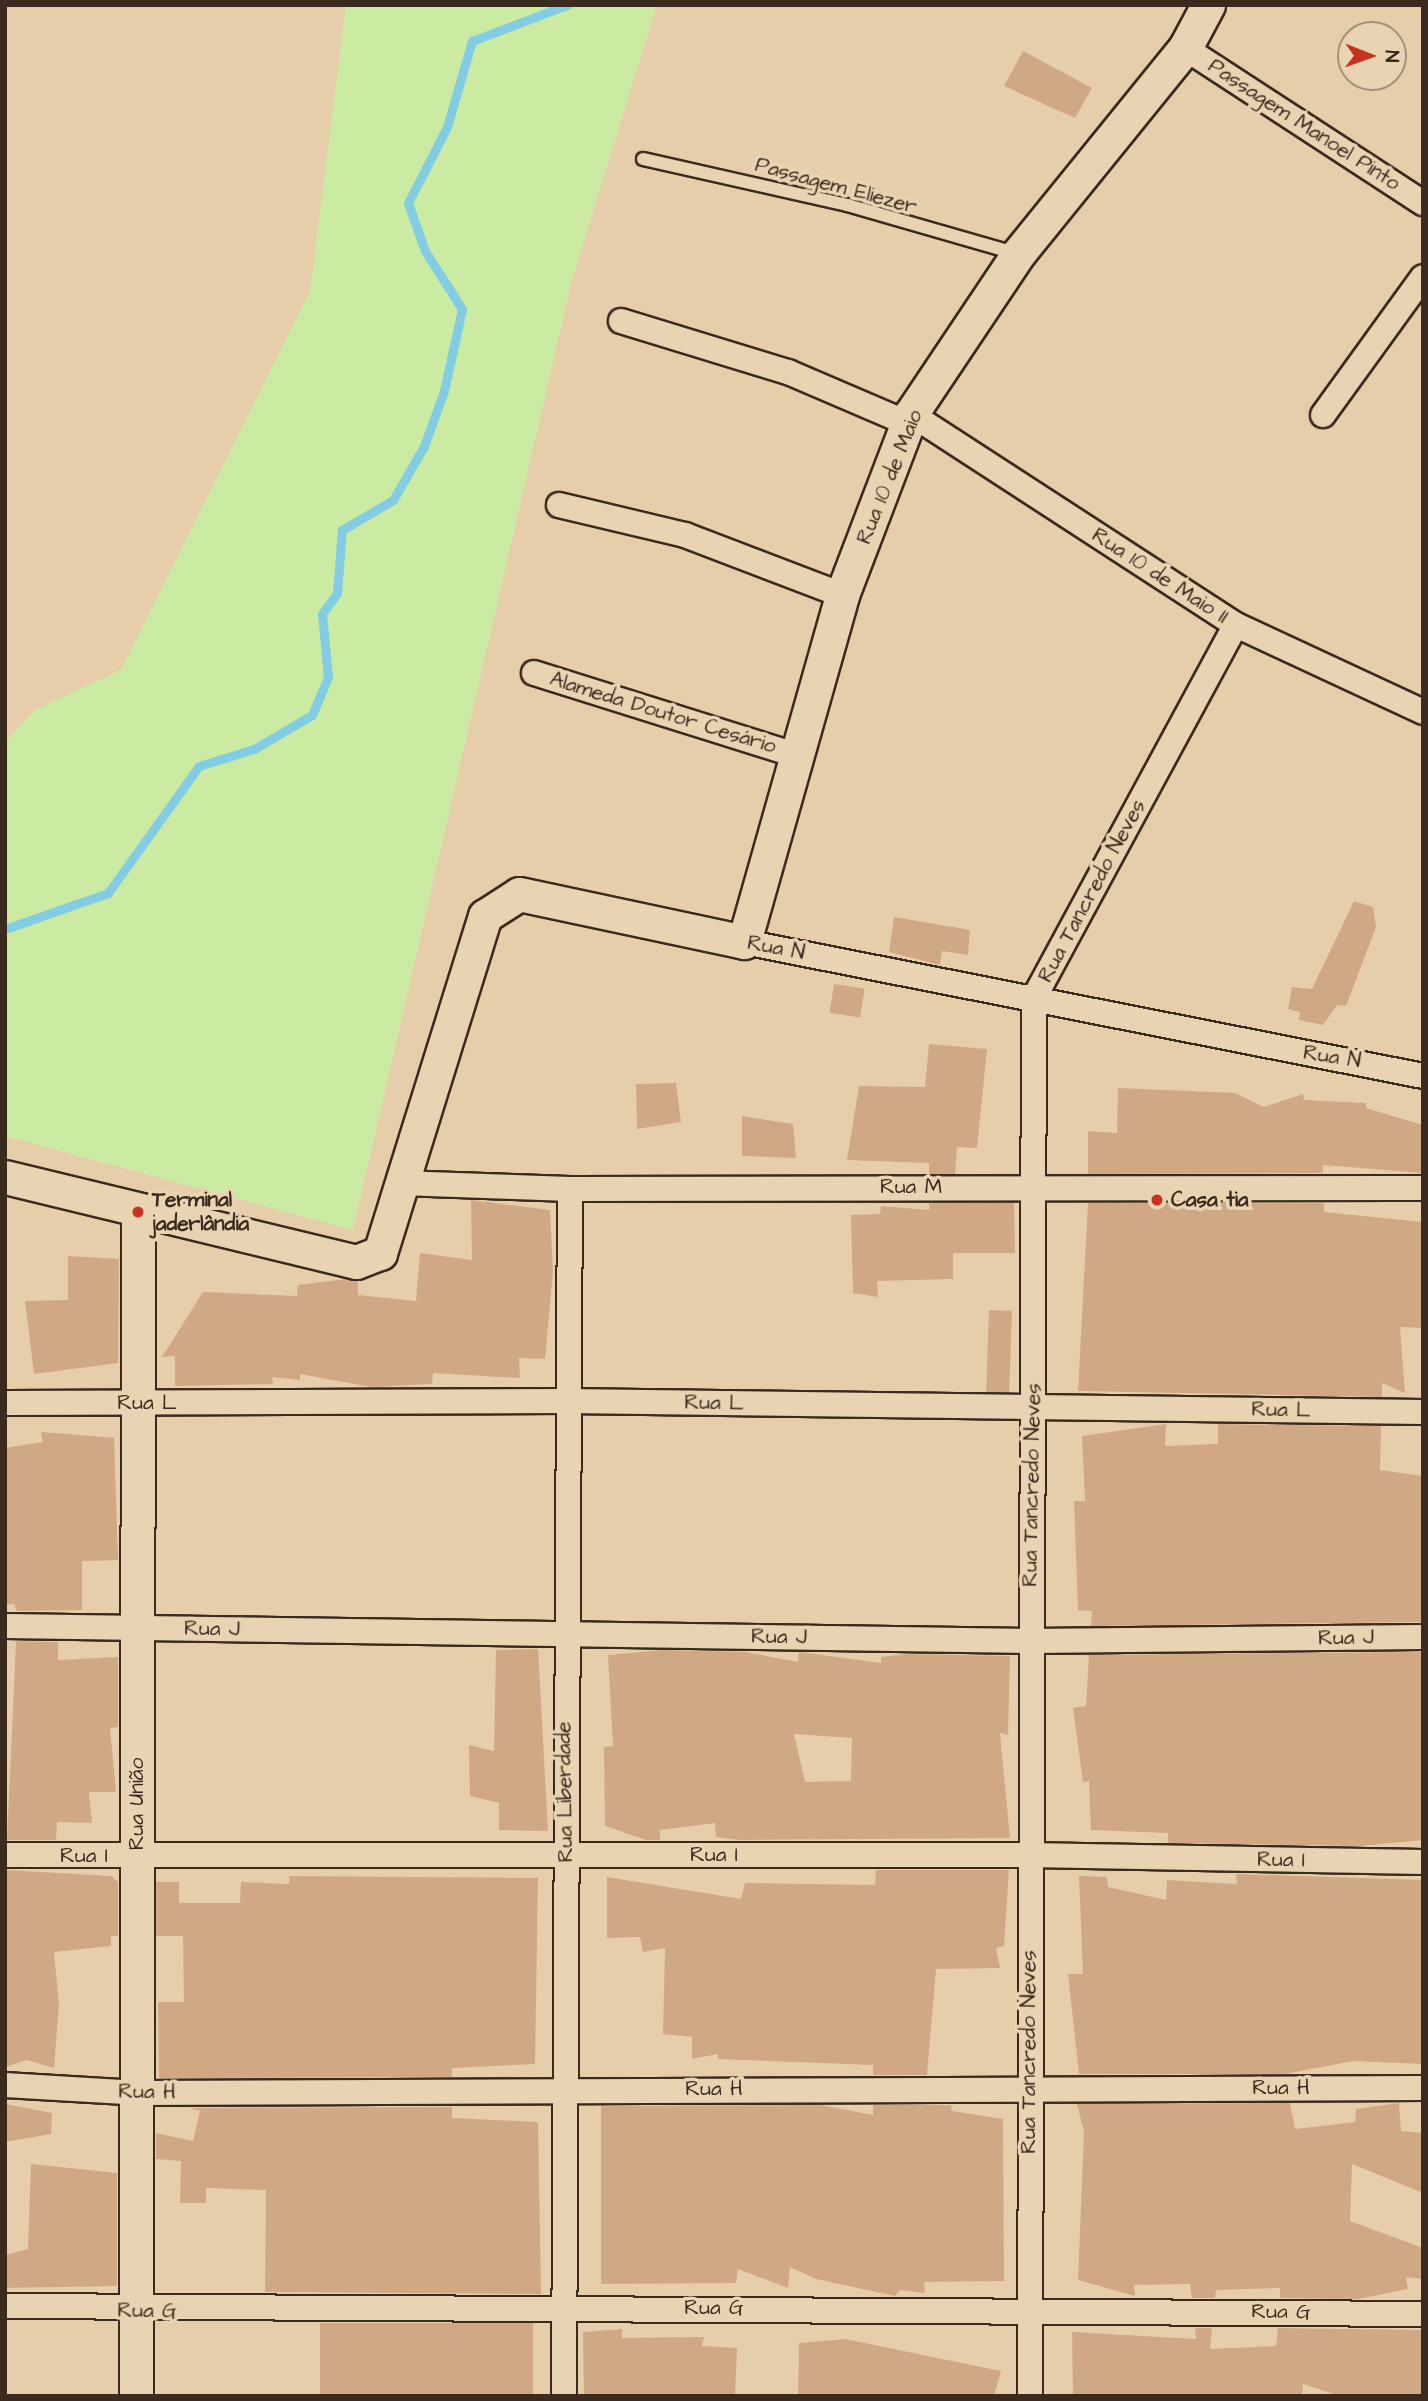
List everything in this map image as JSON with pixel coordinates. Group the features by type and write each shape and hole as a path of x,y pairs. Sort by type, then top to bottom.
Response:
{"main road":[{"name":"Rua 10 de Maio","path":"744,942 792,754 842,594 909,418 1018,254 1185,48 1202,7"},
{"name":"Rua N","path":"138,1212 356,1262 377,1256 485,916 519,894 744,942"},
{"path":"5,1177 138,1212"},
{"name":"Rua União","path":"136,2396 138,2093 135,1628 140,1403 138,1212"}],"street":[{"name":"Passagem Manoel Pinto","path":"1185,48 1423,203"},
{"path":"1323,415 1423,277"},
{"name":"Rua 10 de Maio II","path":"621,321 788,372 909,418 1236,625 1423,712"},
{"path":"559,505 685,535 842,594"},
{"name":"Rua Tancredo Neves","path":"1030,2396 1028,1855 1037,1186 1034,998 1236,625"},
{"name":"Alameda Doutor Cesário","path":"534,673 792,754"},
{"name":"Rua N","path":"744,942 1423,1076"},
{"name":"Rua M","path":"400,1183 570,1189 1037,1186 1423,1188"},
{"name":"Rua Liberdade","path":"565,2396 569,2088 563,1634 570,1189"},
{"name":"Rua L","path":"5,1403 566,1401 1423,1412"},
{"path":"5,1626 135,1628"},
{"name":"Rua J","path":"135,1628 1030,1641 1423,1637"},
{"name":"Rua I","path":"5,1855 1028,1855 1423,1862"},
{"name":"Rua H","path":"5,2085 138,2093 569,2088 1423,2088"},
{"name":"Rua G","path":"5,2306 138,2312 565,2308 1031,2309 1423,2314"}],"lane":[{"name":"Passagem Eliezer","path":"643,159 847,205 1018,254"}],"green space":[{"path":"346,5 657,5 572,280 353,1230 5,1136 5,743 35,710 121,670 310,291"}],"building":[{"path":"1023,51 1092,88 1075,118 1004,86"},
{"path":"1354,901 1373,907 1376,927 1346,1006 1337,1005 1323,1025 1299,1020 1300,1012 1288,1009 1292,987 1312,989"},
{"path":"894,917 970,930 968,955 942,951 940,965 889,952"},
{"path":"834,984 865,989 860,1017 829,1013"},
{"path":"929,1044 987,1049 977,1148 957,1147 955,1174 929,1174 929,1163 847,1160 859,1086 925,1087"},
{"path":"676,1083 681,1122 637,1129 636,1084"},
{"path":"1118,1088 1235,1093 1264,1107 1303,1094 1304,1100 1366,1103 1366,1108 1423,1125 1423,1173 1323,1165 1323,1173 1088,1174 1088,1131 1117,1133"},
{"path":"742,1116 793,1124 796,1158 742,1156"},
{"path":"471,1200 550,1210 553,1271 545,1359 519,1358 520,1378 433,1373 432,1384 371,1387 300,1374 300,1380 272,1377 273,1384 175,1386 175,1356 162,1357 203,1292 297,1296 298,1285 346,1279 358,1280 358,1295 416,1301 420,1253 472,1260"},
{"path":"929,1203 1014,1203 1015,1253 953,1253 953,1279 877,1281 878,1297 853,1293 851,1215 880,1214 881,1206 929,1210"},
{"path":"1088,1203 1324,1203 1324,1212 1423,1222 1423,1328 1400,1327 1405,1393 1382,1383 1382,1397 1078,1391"},
{"path":"68,1256 119,1259 118,1363 34,1374 25,1301 68,1300"},
{"path":"989,1310 1012,1311 1009,1393 986,1392"},
{"path":"1166,1424 1165,1446 1218,1444 1218,1424 1381,1426 1380,1470 1423,1476 1423,1622 1091,1626 1092,1611 1078,1610 1074,1501 1085,1501 1082,1436"},
{"path":"41,1432 114,1438 118,1560 82,1561 82,1610 17,1611 14,1604 5,1605 5,1448 43,1442"},
{"path":"16,1641 58,1642 58,1660 118,1657 118,1727 110,1728 116,1792 89,1792 92,1823 57,1822 56,1840 7,1840"},
{"path":"538,1649 548,1831 499,1830 499,1803 470,1796 469,1745 494,1751 496,1650"},
{"path":"663,1650 745,1652 798,1662 799,1652 881,1663 881,1657 907,1654 1010,1656 1008,1735 1000,1733 1010,1838 740,1840 716,1837 715,1823 660,1830 660,1840 646,1840 605,1826 604,1747 613,1746 608,1655","holes":["794,1734 852,1738 851,1781 805,1782"]},
{"path":"1423,1652 1423,1840 1361,1846 1168,1843 1168,1833 1091,1830 1089,1781 1083,1782 1073,1708 1086,1706 1089,1655"},
{"path":"5,1870 111,1876 118,1882 118,1936 111,1936 111,1946 54,1952 59,2004 54,2068 27,2060 5,2067"},
{"path":"876,1870 1009,1870 1004,1946 996,1948 1000,1968 936,1969 927,2075 873,2075 873,2065 718,2059 718,2054 692,2059 692,2037 663,2034 665,1948 643,1952 640,1937 607,1938 607,1877 741,1899 745,1883 875,1885"},
{"path":"1236,1874 1423,1880 1423,2064 1353,2061 1285,2074 1079,2074 1068,1974 1083,1974 1079,1876 1107,1877 1108,1887 1166,1900 1167,1880 1237,1884"},
{"path":"289,1876 538,1878 535,2064 452,2068 452,2077 159,2078 158,2002 184,2002 183,1936 156,1936 156,1882 179,1882 179,1903 240,1903 241,1882 289,1884"},
{"path":"1290,2103 1295,2129 1355,2122 1356,2109 1399,2103 1401,2131 1423,2133 1423,2193 1352,2164 1350,2221 1423,2248 1423,2279 1406,2277 1408,2289 1358,2299 1280,2298 1280,2288 1216,2290 1215,2298 1192,2298 1190,2284 1134,2285 1135,2296 1078,2280 1084,2132 1077,2104"},
{"path":"5,2104 52,2113 51,2134 5,2142"},
{"path":"821,2105 873,2115 873,2105 951,2105 952,2111 1003,2119 1004,2281 924,2282 925,2293 900,2290 895,2296 816,2279 790,2267 788,2288 738,2269 736,2283 601,2284 601,2106"},
{"path":"452,2107 452,2118 538,2122 541,2294 265,2292 266,2190 206,2188 206,2203 180,2203 181,2161 156,2159 156,2133 193,2141 200,2111 190,2108"},
{"path":"31,2164 117,2173 117,2286 5,2288 5,2255 28,2249"},
{"path":"320,2323 533,2323 533,2396 320,2396"},
{"path":"1195,2328 1212,2328 1210,2349 1276,2346 1278,2328 1423,2330 1423,2396 1339,2396 1303,2384 1302,2396 1073,2396 1072,2332 1196,2339"},
{"path":"622,2329 622,2338 704,2337 702,2346 737,2348 735,2396 584,2396 583,2332"},
{"path":"845,2339 1001,2371 994,2396 798,2396 799,2343"}],"waterway":[{"path":"5,929 108,893 199,766 254,749 312,715 328,677 322,614 337,593 342,530 393,500 424,446 444,391 462,309 425,251 408,203 447,127 472,41 567,5"}],"place":[{"name":"Casa tia","path":"1157,1200"},
{"name":"Terminal jaderlândia","path":"138,1212"}]}
